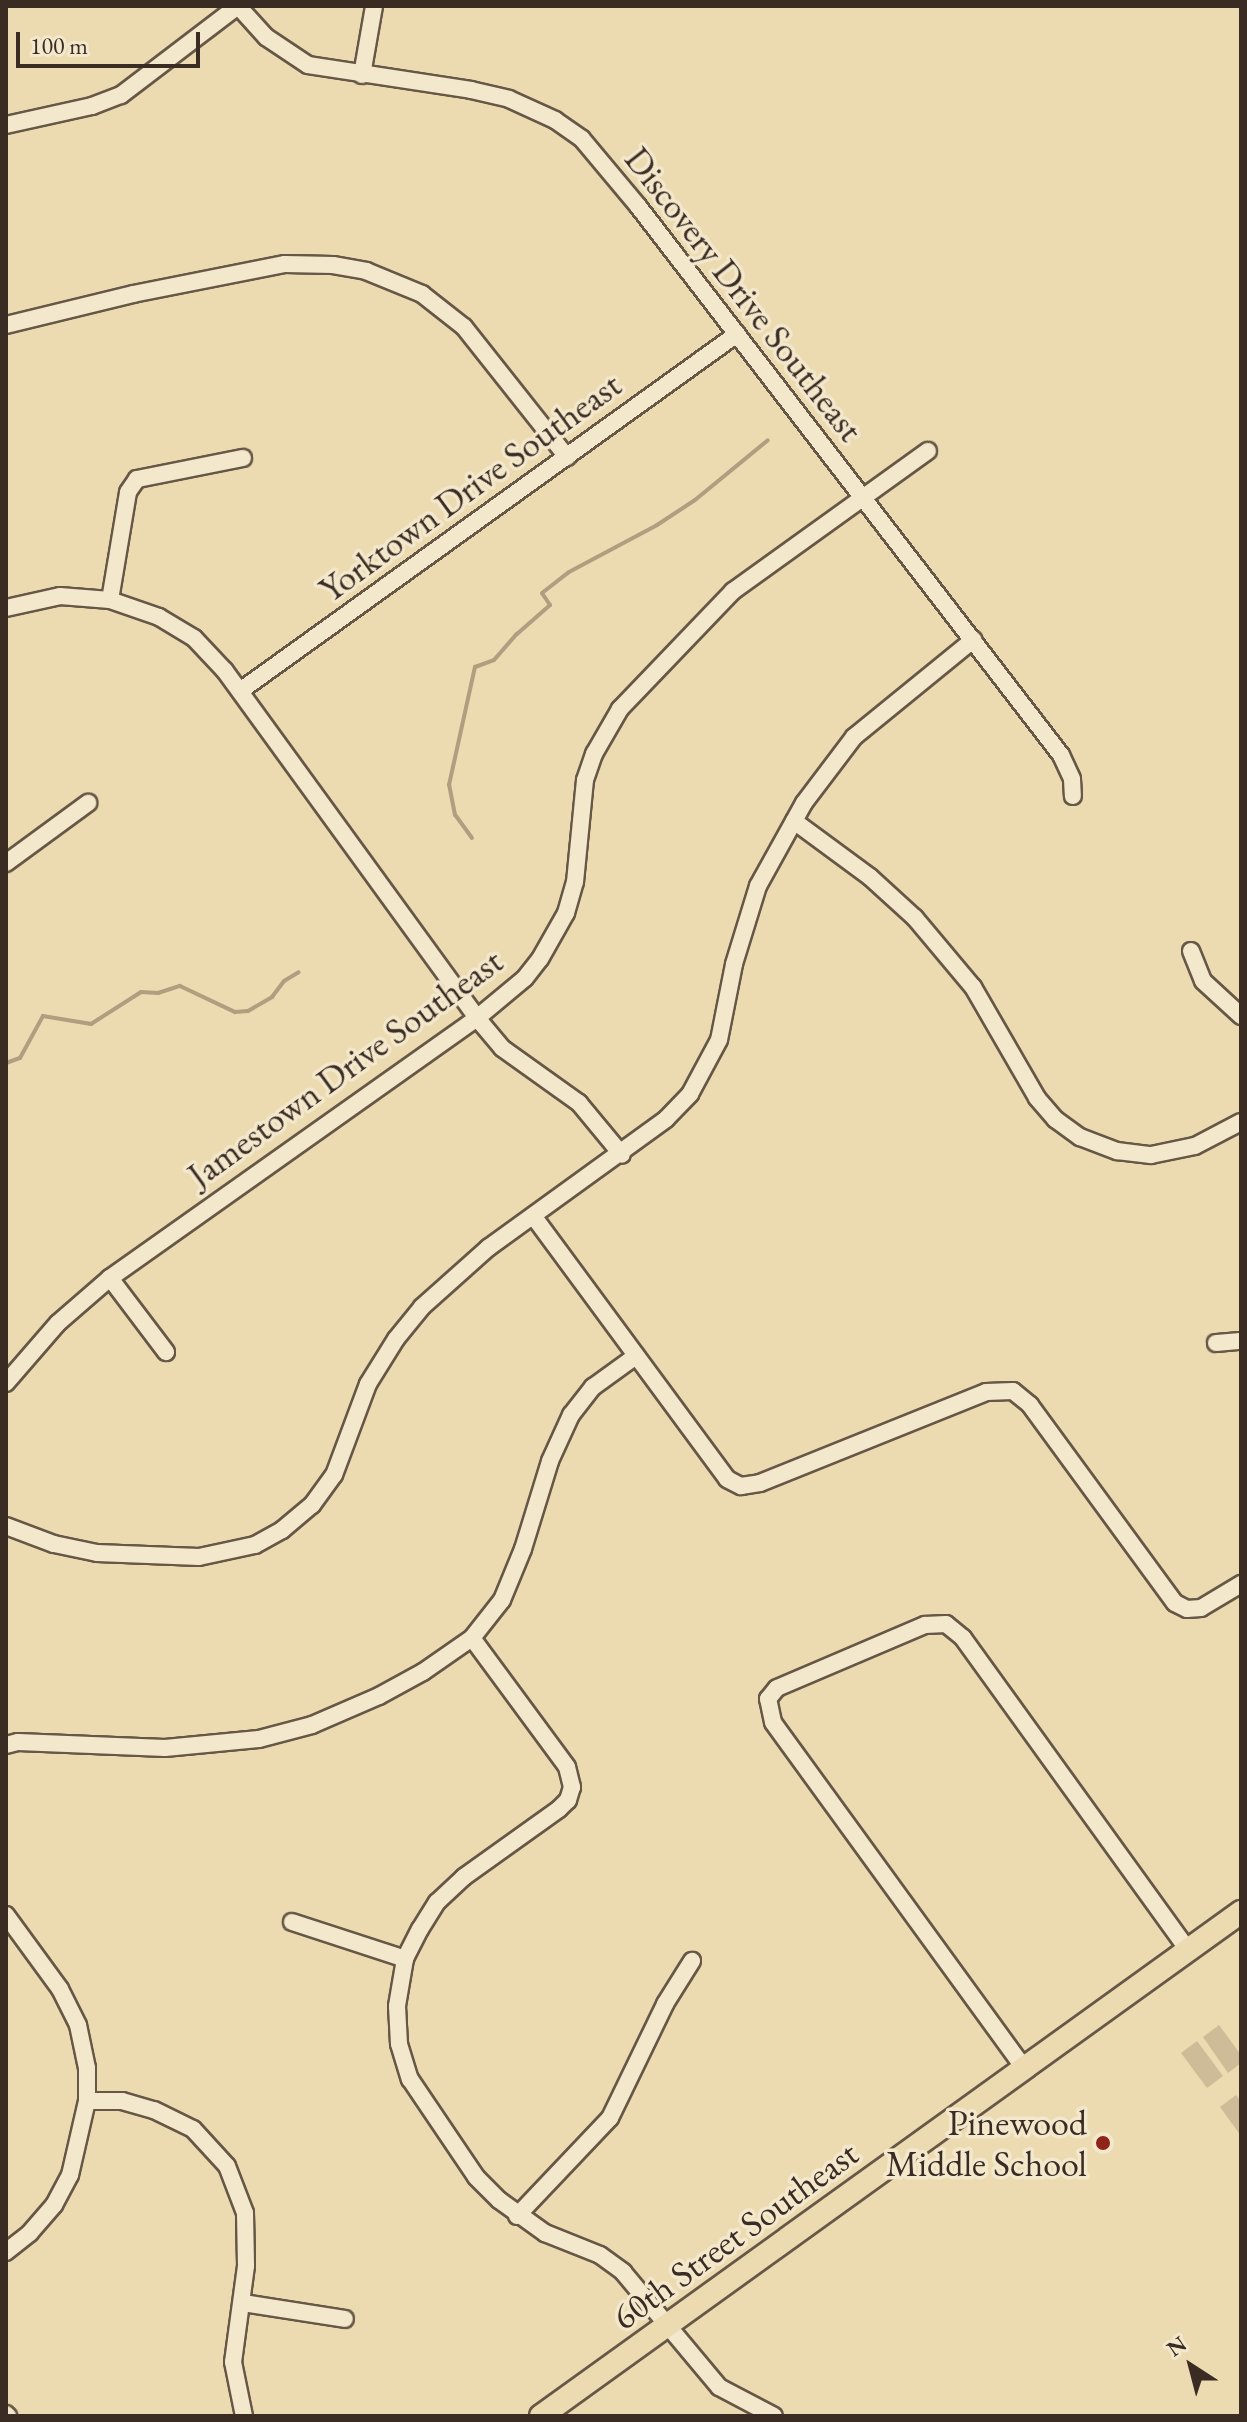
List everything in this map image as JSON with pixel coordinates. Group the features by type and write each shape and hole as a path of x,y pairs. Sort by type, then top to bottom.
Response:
{"main road":[{"name":"60th Street Southeast","path":"541,2416 1241,1912"}],"street":[{"path":"6,125 92,106 121,95 238,6"},
{"name":"Discovery Drive Southeast","path":"238,6 266,37 290,56 321,69 471,90 509,99 572,131 609,169 1061,755 1071,775 1073,796"},
{"path":"362,75 374,6"},
{"path":"6,325 124,295 285,264 333,265 366,271 422,294 464,327 567,457"},
{"name":"Yorktown Drive Southeast","path":"240,691 737,334"},
{"name":"Jamestown Drive Southeast","path":"6,1383 58,1323 110,1278 477,1018 525,978 563,921 575,882 585,780 594,754 620,709 733,591 928,451"},
{"path":"110,600 128,492 137,479 243,458"},
{"path":"6,608 60,596 110,600 159,617 194,638 240,691 477,1018 502,1048 579,1103 622,1155"},
{"path":"6,1526 54,1544 112,1555 199,1557 230,1553 266,1540 312,1505 334,1475 368,1384 404,1329 461,1269 622,1155 666,1119 707,1068 719,1040 734,964 753,900 765,869 794,821 825,772 854,737 973,640"},
{"path":"6,863 88,803"},
{"path":"794,821 870,877 924,927 973,987 1037,1098 1055,1119 1080,1137 1117,1151 1151,1155 1195,1146 1241,1122"},
{"path":"1191,951 1203,981 1241,1016"},
{"path":"534,1217 727,1479 741,1486 760,1483 986,1392 1013,1391 1030,1405 1175,1603 1187,1609 1201,1608 1241,1584"},
{"path":"110,1278 166,1352"},
{"path":"1216,1343 1241,1341"},
{"path":"6,1745 54,1743 165,1748 259,1739 312,1725 379,1696 423,1672 472,1638 509,1584 545,1474 571,1415 593,1387 636,1356"},
{"path":"1024,2068 773,1722 768,1699 788,1681 925,1625 946,1624 963,1638 1188,1950"},
{"path":"472,1638 567,1767 572,1787 568,1800 559,1809 464,1877 437,1902 405,1959 397,2006 399,2044 410,2079 476,2177 517,2216 545,2233 600,2255 623,2272 642,2289 667,2326 719,2387 774,2416"},
{"path":"6,2252 30,2233 54,2205 70,2175 87,2101 87,2068 78,2025 60,1989 8,1922"},
{"path":"292,1922 405,1959"},
{"path":"517,2216 610,2118 665,2004 692,1961"},
{"path":"87,2101 122,2101 154,2110 193,2129 227,2166 245,2213 243,2303 233,2362 244,2416"},
{"path":"243,2303 345,2319"}],"shaded area":[{"path":"1219,2025 1241,2055 1241,2063 1228,2073 1203,2037"},
{"path":"1197,2041 1223,2076 1207,2088 1181,2053"},
{"path":"1236,2095 1241,2101 1241,2136 1220,2107"}],"waterway":[{"path":"472,838 455,815 449,785 475,667 494,660 517,634 550,605 542,593 569,572 657,525 695,500 768,440"},
{"path":"6,1063 20,1058 43,1016 91,1024 141,992 158,993 180,986 235,1012 248,1011 272,997 284,981 299,972"}],"place":[{"name":"Pinewood Middle School","path":"1103,2143"}]}
